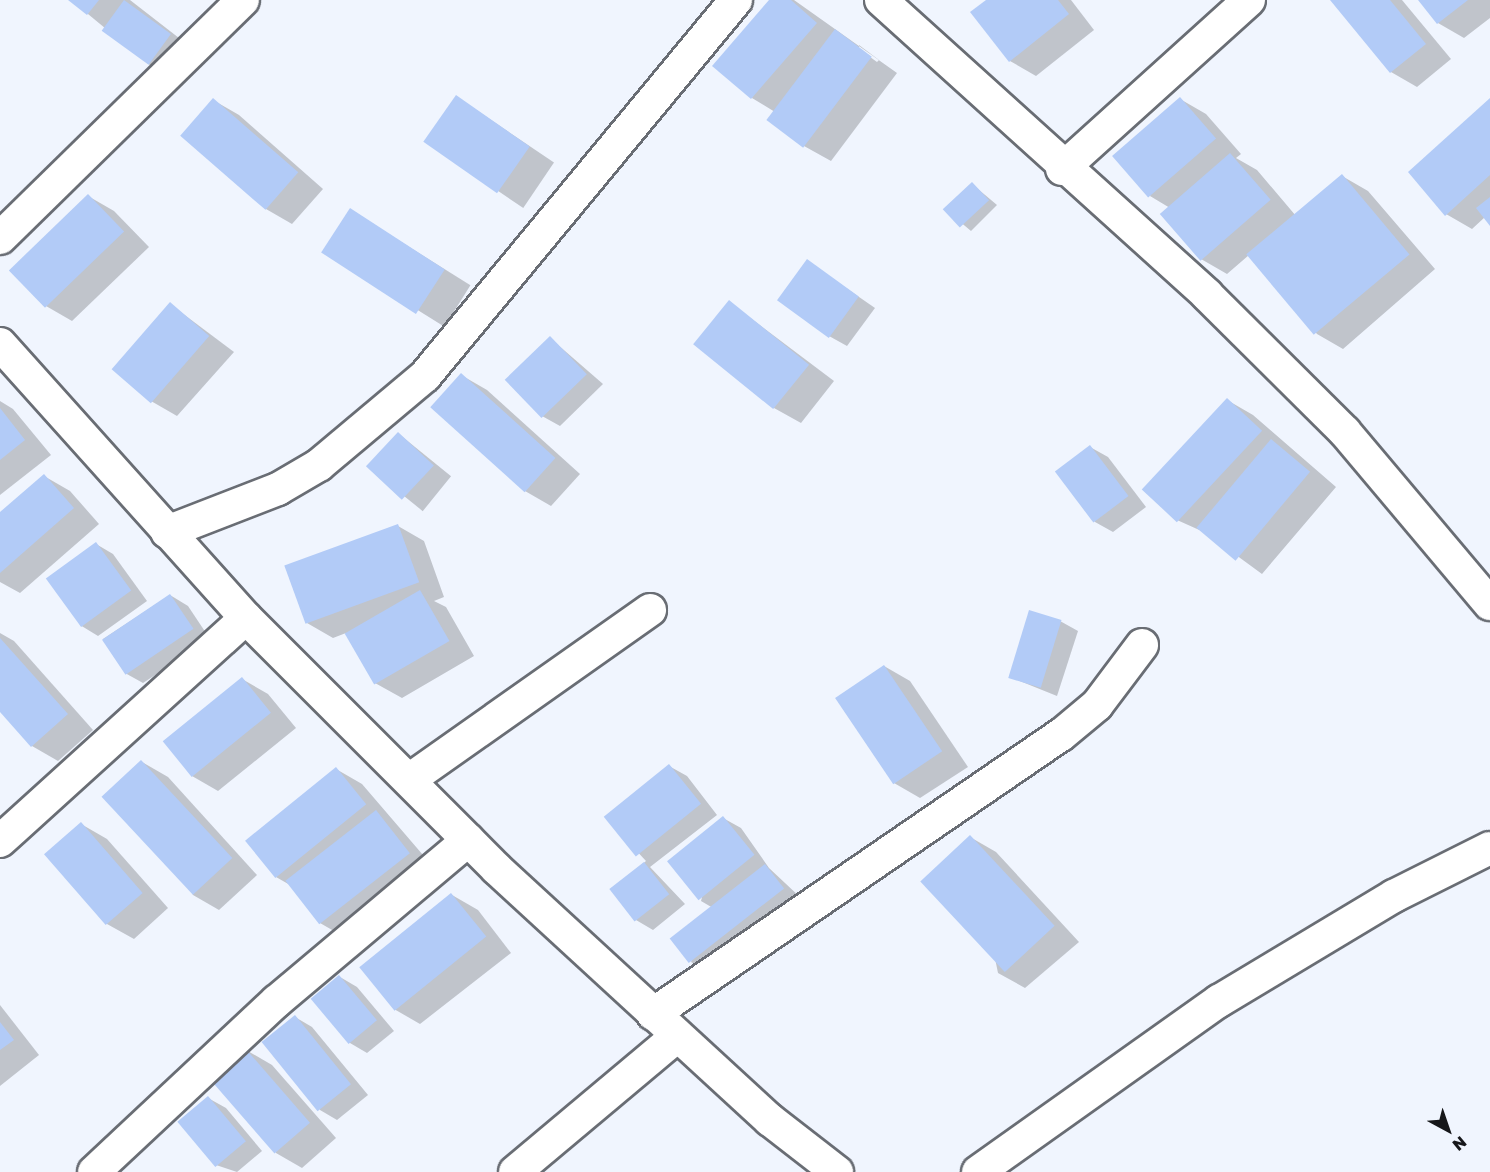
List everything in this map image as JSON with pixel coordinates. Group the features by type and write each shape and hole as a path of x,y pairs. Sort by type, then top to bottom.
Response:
{"street":[{"path":"0,238 243,0"},
{"path":"167,532 278,489 319,465 425,376 736,0"},
{"path":"881,0 1062,170 1207,295 1345,432 1490,604"},
{"path":"1062,170 1249,0"},
{"path":"3,354 246,618 468,840 677,1036 837,1172"},
{"path":"409,780 650,610"},
{"path":"0,841 246,618"},
{"path":"653,1014 1061,735 1097,705 1142,645"},
{"path":"94,1172 277,1001 468,840"},
{"path":"978,1172 1219,1000 1394,896 1490,848"},
{"path":"515,1172 677,1036"}],"building":[{"path":"68,0 99,0 87,15"},
{"path":"124,0 171,34 149,65 102,31"},
{"path":"769,0 791,0 817,23 751,99 712,66"},
{"path":"986,0 1058,0 1069,14 1009,62 970,12"},
{"path":"1330,0 1390,0 1426,44 1390,73"},
{"path":"1418,0 1468,0 1437,24"},
{"path":"835,29 872,57 803,148 766,120"},
{"path":"456,95 530,147 497,193 423,142"},
{"path":"1180,97 1216,139 1148,198 1112,156"},
{"path":"213,98 298,172 265,210 180,136"},
{"path":"1490,98 1490,175 1445,216 1408,172"},
{"path":"1230,153 1271,200 1200,261 1160,214"},
{"path":"1342,174 1409,254 1314,335 1246,254"},
{"path":"972,182 989,200 960,228 943,209"},
{"path":"88,194 124,231 45,308 9,270"},
{"path":"1490,197 1490,226 1476,208"},
{"path":"350,208 445,270 416,314 321,252"},
{"path":"807,259 859,297 829,338 777,300"},
{"path":"729,300 809,365 773,409 693,344"},
{"path":"170,302 209,336 151,403 112,369"},
{"path":"550,336 587,374 541,418 505,380"},
{"path":"461,373 555,458 525,492 430,407"},
{"path":"1227,398 1262,431 1177,522 1142,489"},
{"path":"0,408 25,440 0,460"},
{"path":"398,432 434,465 402,500 366,466"},
{"path":"1271,439 1310,472 1236,561 1196,528"},
{"path":"1090,445 1129,496 1093,523 1055,471"},
{"path":"44,474 74,508 0,573 0,512"},
{"path":"398,524 419,582 306,624 284,565"},
{"path":"96,542 131,591 81,627 46,578"},
{"path":"420,590 450,641 374,685 345,634"},
{"path":"170,594 193,629 126,675 102,640"},
{"path":"1029,610 1062,620 1041,688 1008,678"},
{"path":"0,638 68,714 31,747 0,712"},
{"path":"884,665 942,751 893,784 835,698"},
{"path":"242,677 271,713 192,777 163,741"},
{"path":"141,760 232,858 193,895 102,797"},
{"path":"669,764 701,804 636,856 604,817"},
{"path":"336,767 366,804 275,878 245,841"},
{"path":"376,810 410,853 319,924 285,881"},
{"path":"723,816 754,855 699,900 667,861"},
{"path":"81,822 143,893 106,925 44,854"},
{"path":"970,835 1055,926 1005,972 920,881"},
{"path":"644,862 669,894 635,921 609,889"},
{"path":"765,864 784,888 689,963 670,938"},
{"path":"451,893 486,937 395,1011 359,967"},
{"path":"339,975 377,1020 349,1044 311,999"},
{"path":"295,1015 351,1084 318,1111 262,1042"},
{"path":"0,1022 14,1040 0,1050"},
{"path":"245,1048 310,1123 274,1154 210,1079"},
{"path":"208,1096 246,1141 215,1167 177,1122"}]}
